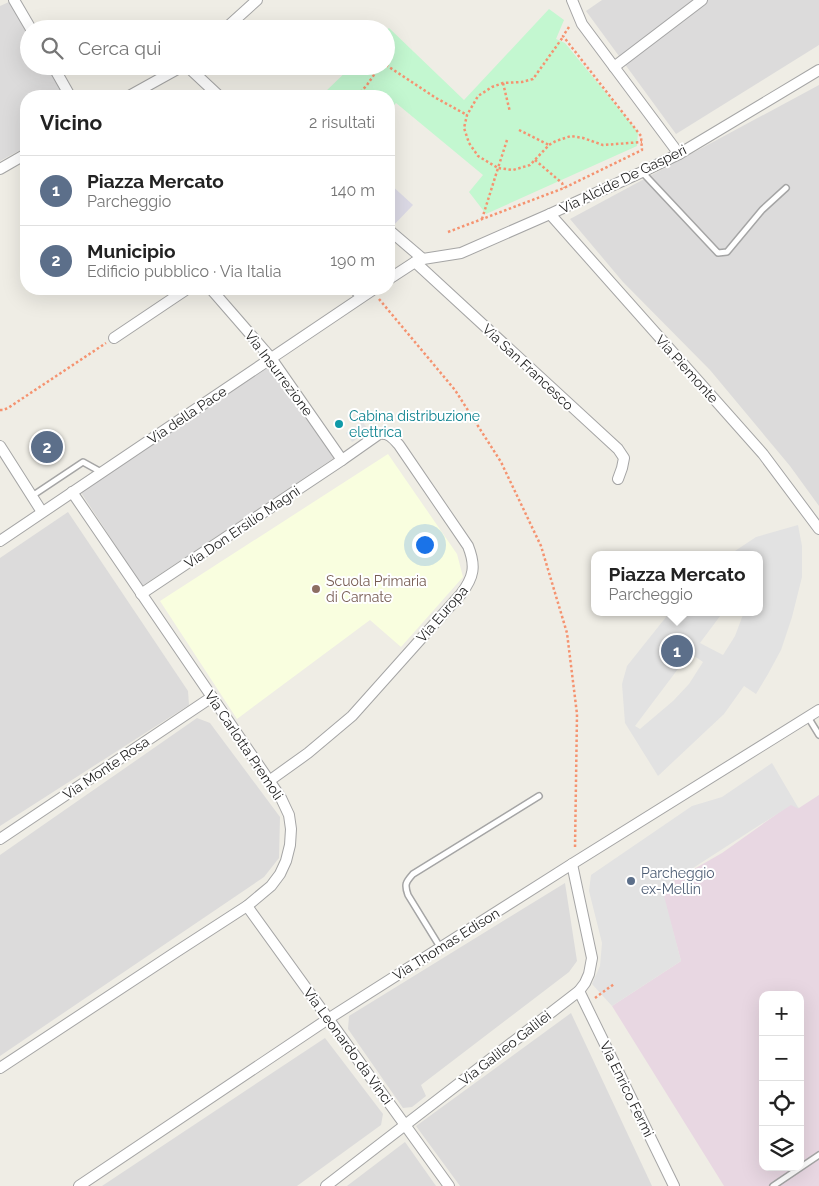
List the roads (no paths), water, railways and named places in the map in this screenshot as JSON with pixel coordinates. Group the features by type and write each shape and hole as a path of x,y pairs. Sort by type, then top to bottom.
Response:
{"street":[{"path":"14,0 26,20"},
{"path":"236,20 257,0"},
{"path":"572,0 582,24 679,154"},
{"path":"614,67 702,0"},
{"name":"Via Alcide De Gasperi","path":"419,260 461,253 642,172 679,154 819,70"},
{"path":"58,75 67,90"},
{"path":"140,90 167,75"},
{"path":"197,75 213,90"},
{"path":"0,170 20,158"},
{"name":"Via Piemonte","path":"550,214 763,454 819,529"},
{"name":"Via San Francesco","path":"395,236 618,449 624,458 618,480"},
{"path":"395,275 419,260"},
{"path":"114,338 178,295"},
{"name":"Via Insurrezione","path":"216,295 271,358 342,460"},
{"name":"Via della Pace","path":"0,541 271,358 354,295"},
{"name":"Via Europa","path":"269,781 308,753 352,716 461,594 468,585 473,573 468,546 394,439 386,434 379,434 342,460"},
{"path":"0,446 42,512"},
{"name":"Via Don Ersilio Magni","path":"142,594 342,460"},
{"name":"Via Carlotta Premoli","path":"0,1068 247,906 271,886 280,874 290,845 291,829 281,798 72,492"},
{"name":"Via Monte Rosa","path":"0,839 212,697"},
{"name":"Via Thomas Edison","path":"79,1186 328,1019 819,710"},
{"name":"Via Galileo Galilei","path":"326,1186 579,991 589,974 592,958 572,864"},
{"name":"Via Leonardo da Vinci","path":"247,906 449,1186"},
{"name":"Via Enrico Fermi","path":"579,991 674,1186"}],"lane":[{"path":"642,172 718,253 727,252 762,210 786,188"},
{"path":"32,496 84,462 101,472"},
{"path":"808,717 819,735"},
{"path":"440,948 408,895 405,888 406,881 413,874 538,796"},
{"path":"773,1186 819,1155"}],"place":[{"name":"Cabina distribuzione elettrica","path":"339,424"},
{"name":"Municipio","path":"47,447"},
{"name":"Scuola Primaria di Carnate","path":"316,589"},
{"name":"Piazza Mercato","path":"677,651"},
{"name":"Parcheggio ex-Mellin","path":"631,881"}]}
